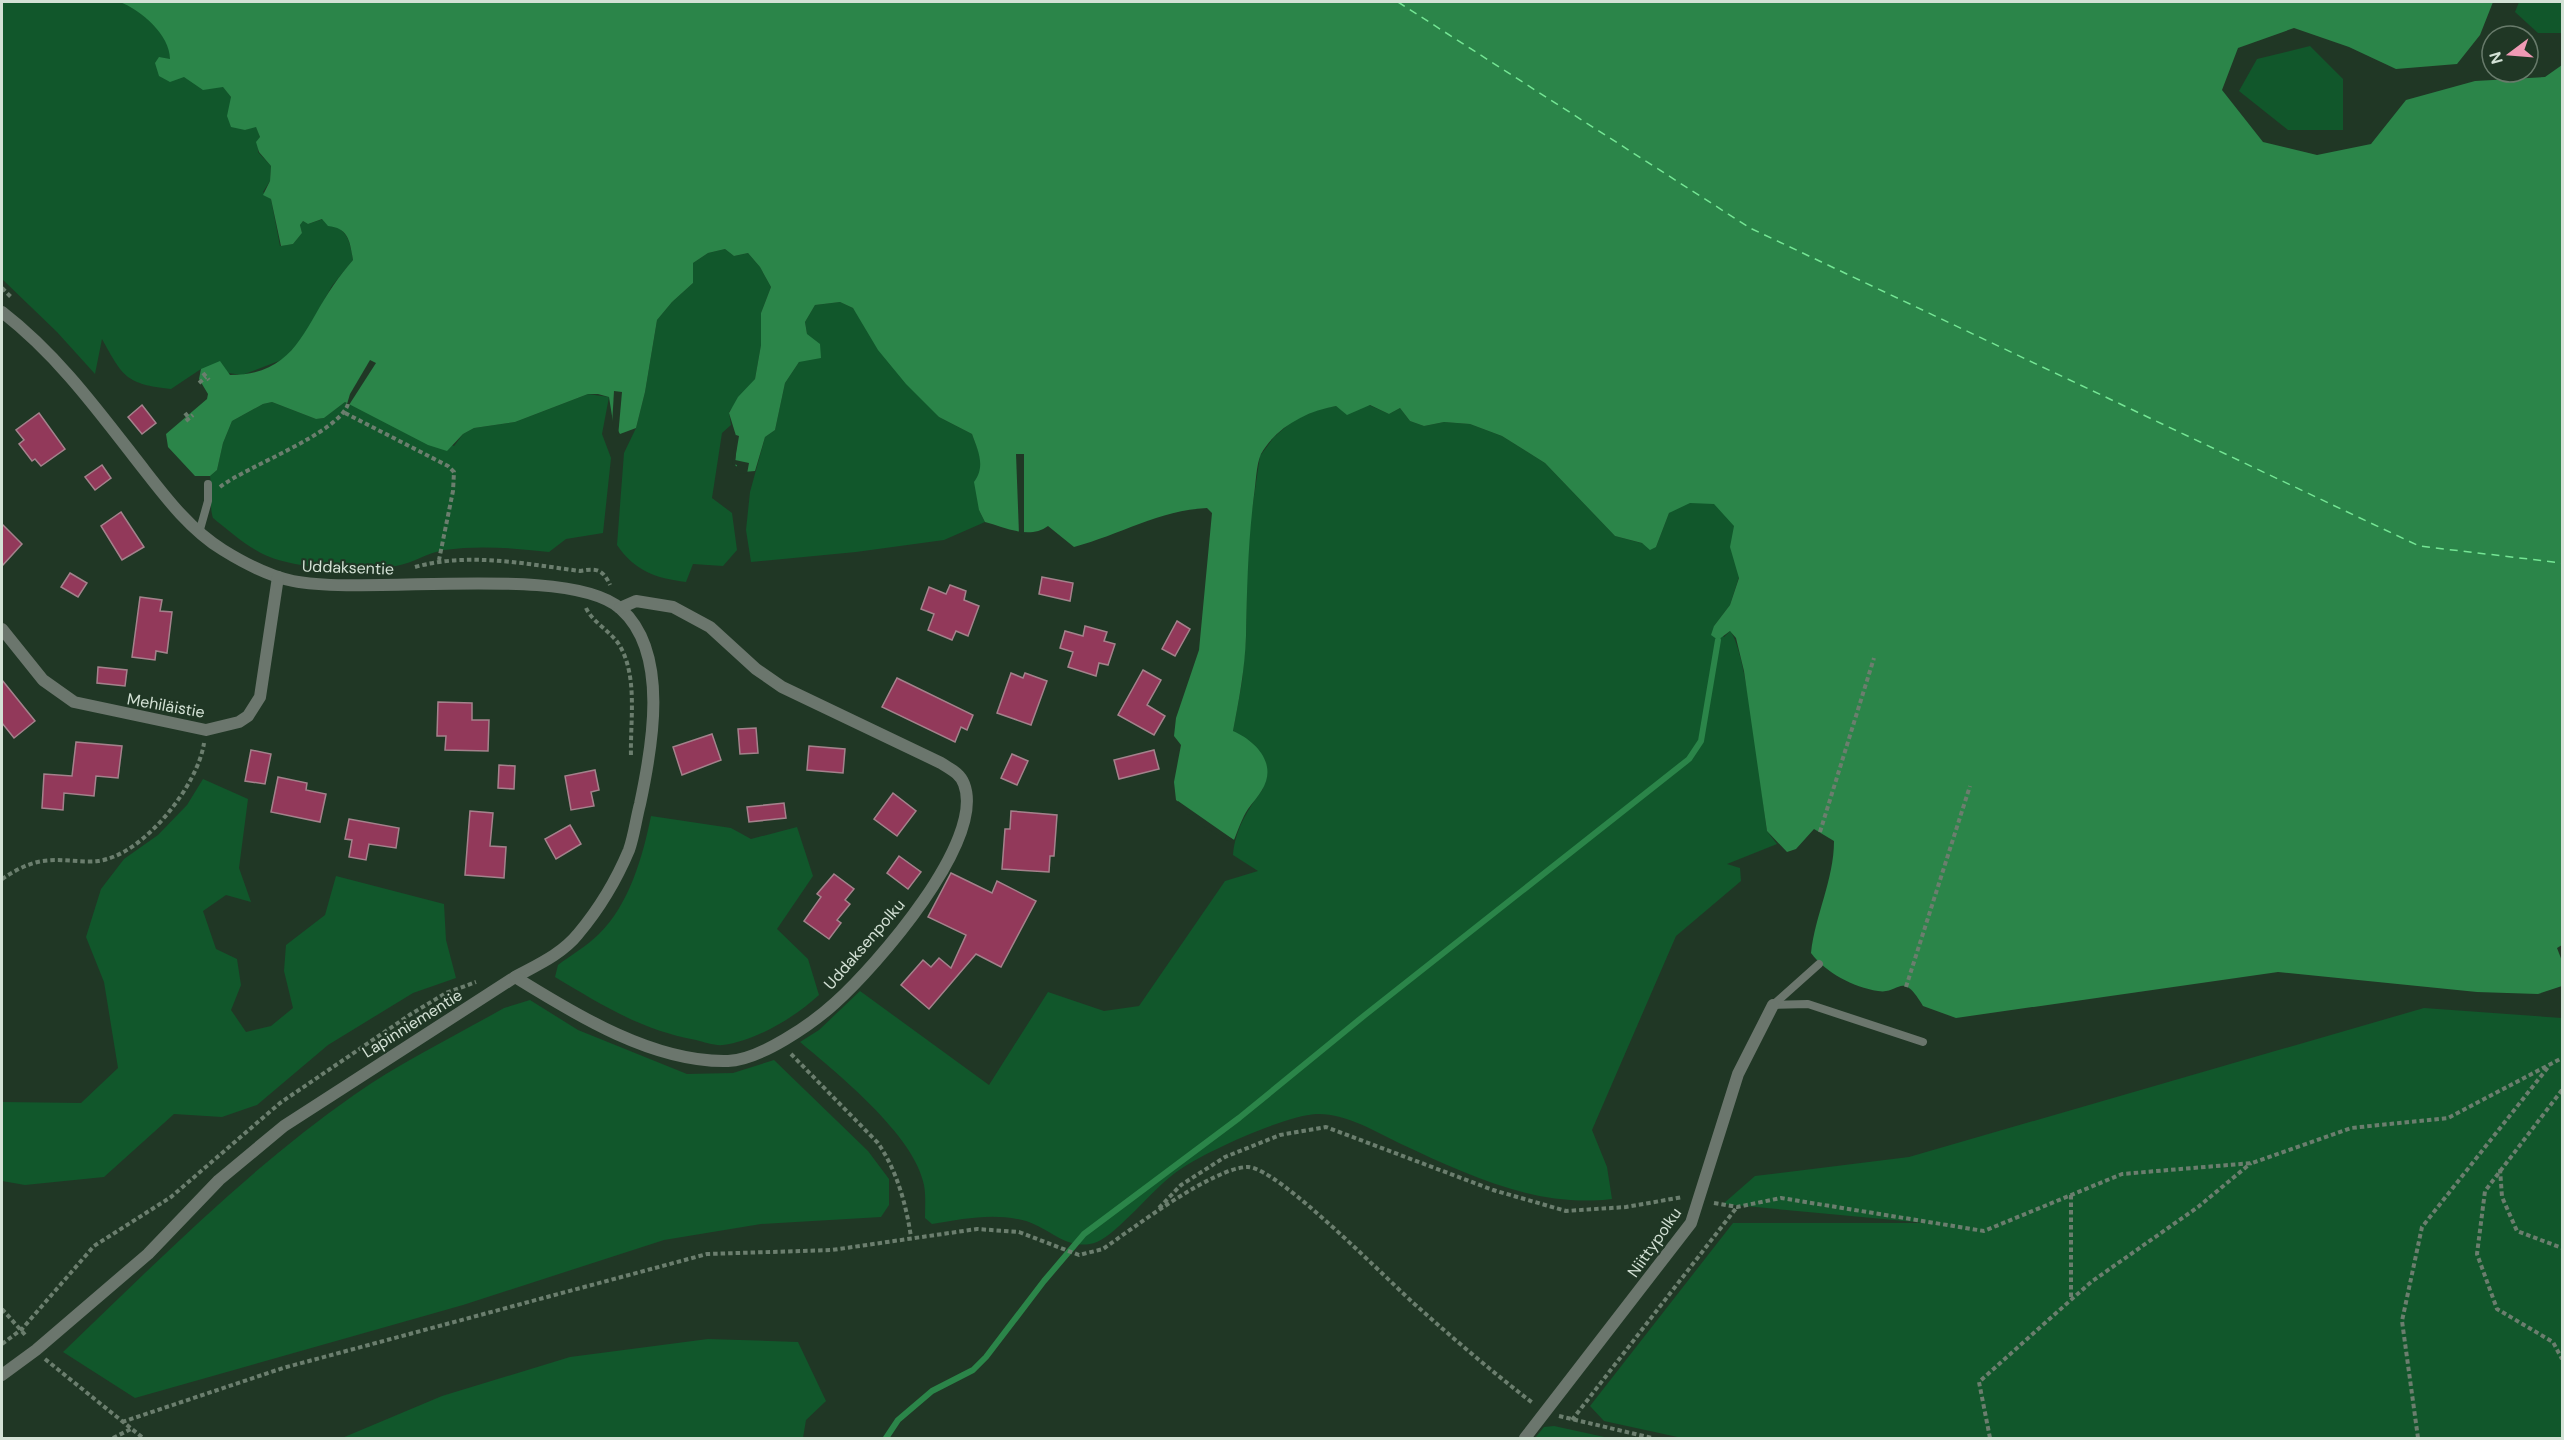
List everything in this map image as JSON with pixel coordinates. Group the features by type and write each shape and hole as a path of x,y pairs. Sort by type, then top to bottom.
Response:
{"street":[{"name":"Uddaksentie","path":"2,312 51,355 75,381 163,492 200,533 222,549 278,577 314,584 488,584 583,591 620,608"},
{"name":"Mehiläistie","path":"2,629 43,680 74,702 116,713 206,730 239,722 248,716 260,697 278,577"},
{"name":"Uddaksenpolku","path":"515,977 544,995 640,1044 689,1059 731,1061 780,1042 836,1002 910,921 951,854 966,821 967,800 964,785 960,776 941,763 782,687 756,669 710,627 673,607 636,601 620,608"},
{"name":"Lapinniementie","path":"2,1375 36,1350 148,1254 219,1180 284,1126 515,977 555,955 576,937 614,883 630,846 645,776 653,697 646,651 637,630 620,608"},
{"name":"Niittypolku","path":"1525,1438 1691,1224 1738,1074 1773,1005"}],"lane":[{"path":"200,533 208,501 208,484"},
{"path":"1773,1005 1819,964"},
{"path":"1773,1005 1808,1004 1923,1042"}],"path":[{"path":"198,383 206,377"},
{"path":"208,501 237,475 330,425 345,413 348,404"},
{"path":"185,413 190,418"},
{"path":"345,413 448,466 454,472 453,491 439,560"},
{"path":"407,570 439,560 464,559 580,571 583,600 589,614 606,628 620,646 628,665 632,701 631,761"},
{"path":"1820,832 1874,658"},
{"path":"2,879 20,868 44,860 101,861 126,850 169,811 190,782 203,752 206,730"},
{"path":"1906,987 1970,786"},
{"path":"2,1344 22,1329 94,1246 171,1197 280,1103 411,1014 446,993 478,981"},
{"path":"780,1042 883,1150 906,1205 911,1237"},
{"path":"1154,1213 1180,1185 1226,1156 1280,1135 1326,1127 1492,1190 1566,1210 1626,1206 1683,1197 1700,1198 1737,1207 1781,1198 1984,1231 2122,1174 2252,1163 2350,1128 2448,1118 2562,1058"},
{"path":"2418,1438 2402,1321 2422,1227 2551,1063"},
{"path":"2562,1090 2485,1191 2477,1254 2497,1309 2553,1342 2562,1359"},
{"path":"1990,1438 1979,1382 2091,1282 2198,1207 2252,1163"},
{"path":"122,1422 283,1368 707,1254 832,1250 977,1229 1019,1232 1079,1255 1103,1249 1154,1213 1213,1177 1248,1167 1268,1174 1419,1308 1545,1413"},
{"path":"2500,1169 2502,1197 2517,1231 2562,1248"},
{"path":"2071,1195 2071,1300"},
{"path":"1652,1438 1572,1420 1737,1207"},
{"path":"2,1309 22,1329"},
{"path":"43,1358 143,1438"},
{"path":"113,1438 131,1429"}],"shaded area":[{"path":"2,2 189,2 219,81 231,97 245,130 256,126 260,137 258,152 271,166 270,181 263,192 271,199 280,246 293,244 302,233 300,225 303,221 308,224 323,219 342,230 350,244 353,260 332,286 304,336 284,359 242,375 201,369 171,389 144,384 128,376 115,362 102,339 95,374 57,332 2,279"},
{"path":"120,2 2493,2 2484,24 2480,24 2480,35 2457,64 2396,69 2349,47 2294,28 2238,48 2222,90 2263,142 2317,155 2371,144 2406,100 2475,81 2480,81 2480,84 2540,84 2540,77 2545,77 2562,65 2562,945 2557,948 2562,961 2562,986 2538,994 2477,992 2278,972 1956,1018 1923,1006 1916,995 1905,986 1878,991 1850,982 1832,973 1811,953 1831,870 1834,841 1814,829 1796,849 1787,852 1767,831 1744,671 1736,638 1730,631 1718,640 1711,635 1714,626 1730,605 1739,578 1730,547 1734,526 1714,504 1690,503 1669,513 1656,547 1650,550 1642,543 1615,536 1545,463 1502,436 1470,424 1444,422 1424,426 1410,421 1400,408 1389,414 1370,405 1347,415 1336,406 1325,408 1303,416 1284,428 1267,444 1259,458 1250,530 1244,660 1233,731 1257,747 1266,763 1267,771 1262,790 1246,813 1234,840 1203,822 1176,800 1174,782 1181,745 1174,736 1176,718 1199,650 1212,513 1207,508 1173,513 1074,547 1048,526 1041,530 1025,532 985,522 979,510 974,482 980,470 980,464 972,434 939,417 906,384 878,350 853,308 840,302 815,305 805,322 807,334 820,344 821,358 799,362 785,383 775,430 765,437 755,471 743,472 735,465 737,439 729,413 738,397 755,379 761,345 761,313 771,287 760,267 748,253 734,256 725,249 708,253 693,263 693,283 672,302 657,320 645,392 636,428 620,434 613,422 609,397 588,394 515,422 474,428 463,434 447,451 428,445 345,402 324,418 316,419 272,402 263,404 232,421 223,443 217,470 210,476 195,476 168,447 166,434 207,399 208,394 199,379 201,369 220,361 230,375 252,373 269,367 283,358 295,347 333,286 353,260 349,242 344,233 335,227 328,226 322,219 308,224 303,221 300,225 302,233 293,244 281,246 271,199 263,195 270,181 271,166 259,152 256,142 260,137 256,127 245,130 231,127 227,116 231,97 223,87 203,90 184,77 170,82 159,76 155,63 159,57 170,59 169,50 153,25"},
{"path":"2519,2 2562,2 2562,33 2540,33 2540,24 2528,24 2515,12"},
{"path":"2310,46 2343,79 2343,130 2288,130 2239,91 2257,59"},
{"path":"725,249 734,256 748,253 760,267 771,287 761,313 761,345 755,379 729,412 731,425 722,433 712,498 732,513 737,550 723,566 693,564 686,582 647,572 631,561 617,545 624,453 636,428 645,392 657,320 672,302 693,283 693,263 708,253"},
{"path":"840,302 853,308 939,417 972,434 982,460 979,510 985,522 944,540 856,552 751,562 746,530 750,492 765,437 775,430 785,383 799,362 807,334 805,322 815,305"},
{"path":"588,394 609,397 602,434 611,458 603,533 566,539 549,552 483,547 438,551 396,566 329,568 294,564 265,555 244,543 213,518 210,476 217,470 223,443 232,421 263,404 272,402 316,419 324,418 345,402 454,446 463,434 474,428 515,422"},
{"path":"1369,405 1389,414 1400,408 1410,421 1424,426 1444,422 1470,424 1502,436 1545,463 1615,536 1656,547 1669,513 1684,501 1742,500 1739,577 1730,605 1714,626 1724,637 1730,631 1736,643 1748,693 1767,831 1777,844 1727,864 1740,868 1741,881 1676,936 1592,1130 1607,1167 1612,1199 1556,1199 1503,1187 1452,1167 1360,1124 1338,1116 1316,1114 1264,1128 1187,1165 1166,1180 1115,1230 1097,1242 1076,1244 1032,1223 1011,1218 977,1218 932,1224 925,1218 924,1185 918,1166 906,1146 891,1126 853,1088 800,1042 819,1030 860,991 989,1085 1048,992 1104,1011 1139,1006 1225,881 1258,871 1233,855 1236,837 1243,820 1263,789 1233,731 1242,682 1246,638 1247,543 1260,456 1274,437 1294,420 1320,409 1336,406 1347,414"},
{"path":"203,779 248,799 239,868 251,902 226,895 203,911 216,949 237,959 241,985 231,1010 246,1032 271,1026 293,1008 284,971 286,945 325,915 336,876 444,904 446,940 456,978 413,993 328,1045 257,1105 222,1117 174,1114 104,1177 25,1185 2,1181 2,1102 81,1103 118,1068 104,982 86,937 101,889 124,859 158,835 187,805"},
{"path":"651,816 731,828 751,839 797,827 813,876 777,929 808,959 819,995 799,1012 749,1039 736,1043 710,1044 676,1036 640,1023 606,1007 555,977 558,965 594,938 619,909 639,863"},
{"path":"530,1000 578,1030 687,1074 733,1073 774,1060 868,1151 889,1179 889,1205 881,1217 761,1224 664,1240 463,1305 135,1398 63,1352 240,1185 315,1124 354,1095 409,1060 504,1008"},
{"path":"2424,1008 2562,1018 2562,1438 1682,1438 1604,1421 1590,1406 1733,1223 1926,1223 1723,1204 1755,1176 1909,1157"},
{"path":"708,1339 798,1342 826,1401 806,1420 803,1438 342,1438 442,1396 570,1357"},
{"path":"1554,1426 1609,1438 1535,1438 1544,1427"}],"pier":[{"path":"370,360 376,363 349,405 347,404 350,394"},
{"path":"614,391 622,392 618,437 612,425"},
{"path":"736,435 739,436 735,460 749,463 747,474 739,473 736,470 737,465 732,464"},
{"path":"1016,454 1024,454 1024,536 1019,534"},
{"path":"1178,801 1234,840 1232,843 1201,825 1176,804"}],"building":[{"path":"142,405 156,423 142,434 128,417"},
{"path":"39,413 65,449 41,466 35,459 32,461 19,444 24,440 16,430"},
{"path":"102,465 111,478 95,490 85,477"},
{"path":"121,512 144,547 122,560 101,526"},
{"path":"2,524 22,544 2,566"},
{"path":"70,573 87,583 78,597 61,587"},
{"path":"1042,577 1073,583 1070,601 1039,594"},
{"path":"950,585 966,591 964,600 979,606 968,636 956,631 952,640 928,630 934,614 921,609 929,587 946,594"},
{"path":"140,597 162,600 160,611 172,612 167,653 156,651 155,660 132,657"},
{"path":"1177,621 1190,629 1175,656 1162,649"},
{"path":"1085,626 1107,632 1104,641 1115,644 1108,665 1099,663 1096,676 1068,667 1073,652 1060,648 1065,631 1083,636"},
{"path":"98,667 127,670 125,686 97,683"},
{"path":"1143,670 1161,680 1147,705 1165,716 1154,735 1118,715"},
{"path":"1011,673 1023,678 1025,673 1047,681 1031,725 997,713"},
{"path":"897,678 973,715 967,730 961,727 955,742 882,707"},
{"path":"2,680 35,721 14,738 2,723"},
{"path":"438,702 472,703 472,720 489,720 488,751 445,750 446,736 437,736"},
{"path":"756,728 758,753 740,754 738,729"},
{"path":"712,734 721,760 682,775 673,747"},
{"path":"76,742 122,746 118,778 96,776 94,796 64,793 63,810 42,808 44,774 72,776"},
{"path":"809,746 845,749 843,773 807,770"},
{"path":"251,750 271,754 265,784 245,781"},
{"path":"1154,750 1159,769 1119,779 1114,760"},
{"path":"1012,754 1028,761 1017,785 1001,778"},
{"path":"499,765 515,766 514,789 498,788"},
{"path":"595,770 599,790 591,792 594,806 571,810 565,776"},
{"path":"278,777 307,783 306,790 326,794 320,822 271,812"},
{"path":"893,793 916,811 897,836 874,819"},
{"path":"784,803 786,818 749,822 747,807"},
{"path":"470,811 493,813 490,846 506,847 504,878 465,875"},
{"path":"1011,811 1057,815 1054,856 1050,856 1049,872 1002,869 1005,829 1010,829"},
{"path":"349,819 399,828 396,848 369,844 366,860 349,857 352,840 345,839"},
{"path":"570,825 581,844 556,859 545,839"},
{"path":"899,856 921,872 908,889 887,873"},
{"path":"951,873 992,893 997,881 1036,901 1001,967 976,954 929,1009 901,985 923,960 931,967 939,958 951,968 966,935 928,917"},
{"path":"834,874 854,889 845,900 850,904 837,920 841,923 829,939 804,921 821,897 817,894"}],"waterway":[{"path":"886,1438 898,1420 932,1391 973,1370 986,1357 1044,1281 1084,1234 1239,1118 1365,1015 1689,759 1701,741 1718,640"}],"ferry route":[{"path":"1398,2 1750,228 2419,546 2562,563"}]}
